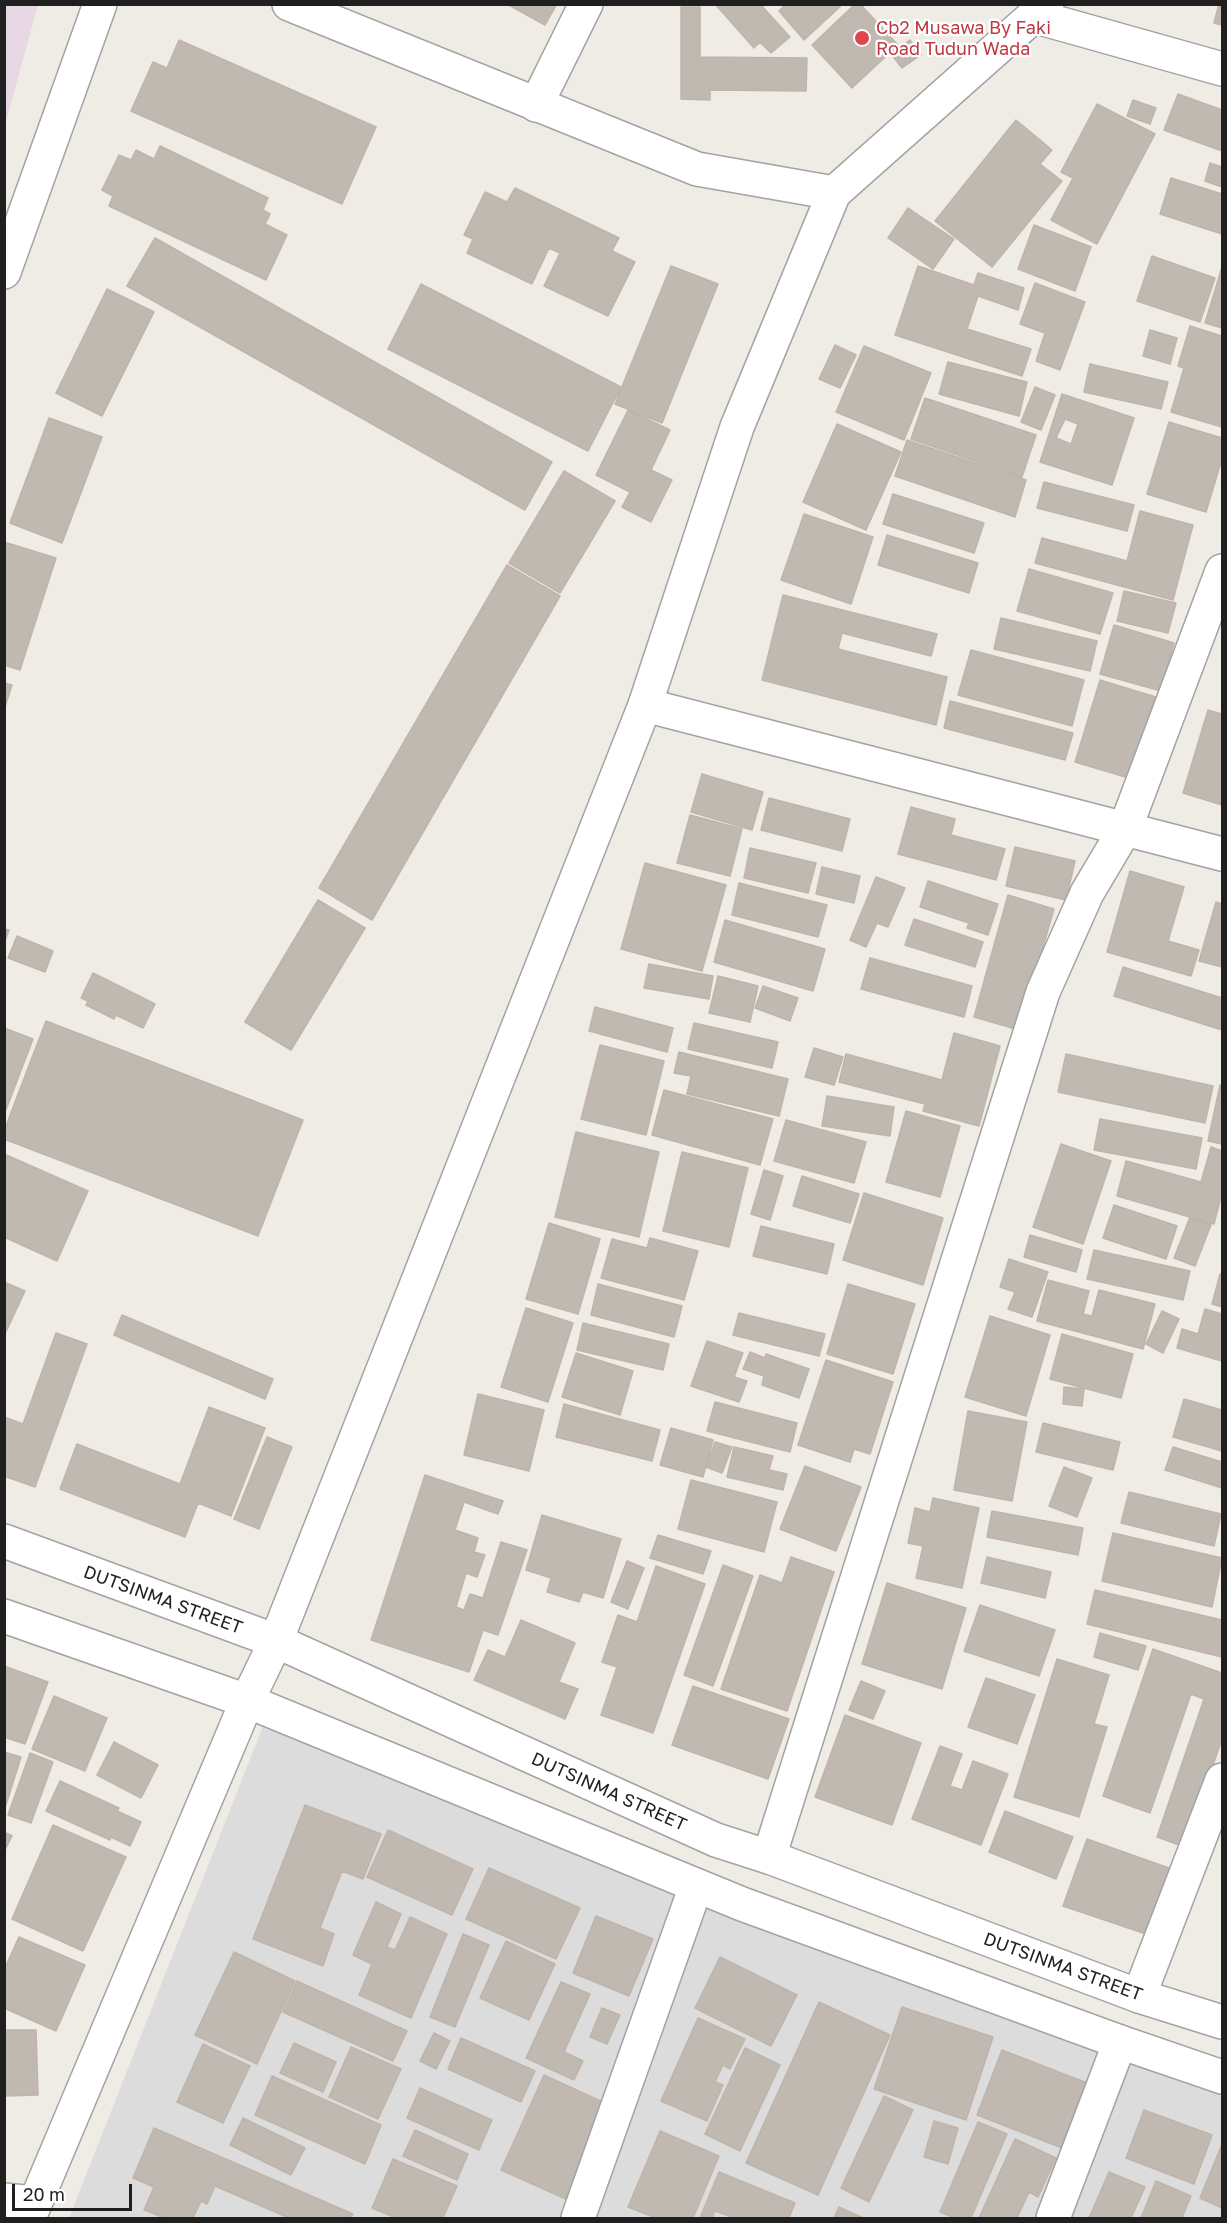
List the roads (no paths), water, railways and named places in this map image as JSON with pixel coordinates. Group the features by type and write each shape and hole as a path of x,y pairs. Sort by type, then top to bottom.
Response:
{"street":[{"path":"4,272 100,4"},
{"path":"289,4 697,170 834,193"},
{"path":"536,105 586,4"},
{"path":"23,2207 247,1701 276,1641 645,705 737,427 834,193 1040,10 1222,69"},
{"path":"769,1857 1043,992 1087,893 1125,829 1222,571"},
{"path":"645,705 1222,854"},
{"name":"DUTSINMA STREET","path":"4,1541 276,1641 716,1840 769,1857 1139,1996 1222,2022"},
{"path":"4,1617 247,1701 696,1886 1120,2042 1222,2077"},
{"path":"1139,1996 1222,1780"},
{"path":"578,2218 696,1886"},
{"path":"1053,2218 1120,2042"}],"place":[{"name":"Cb2 Musawa By Faki Road Tudun Wada","path":"862,38"}]}
